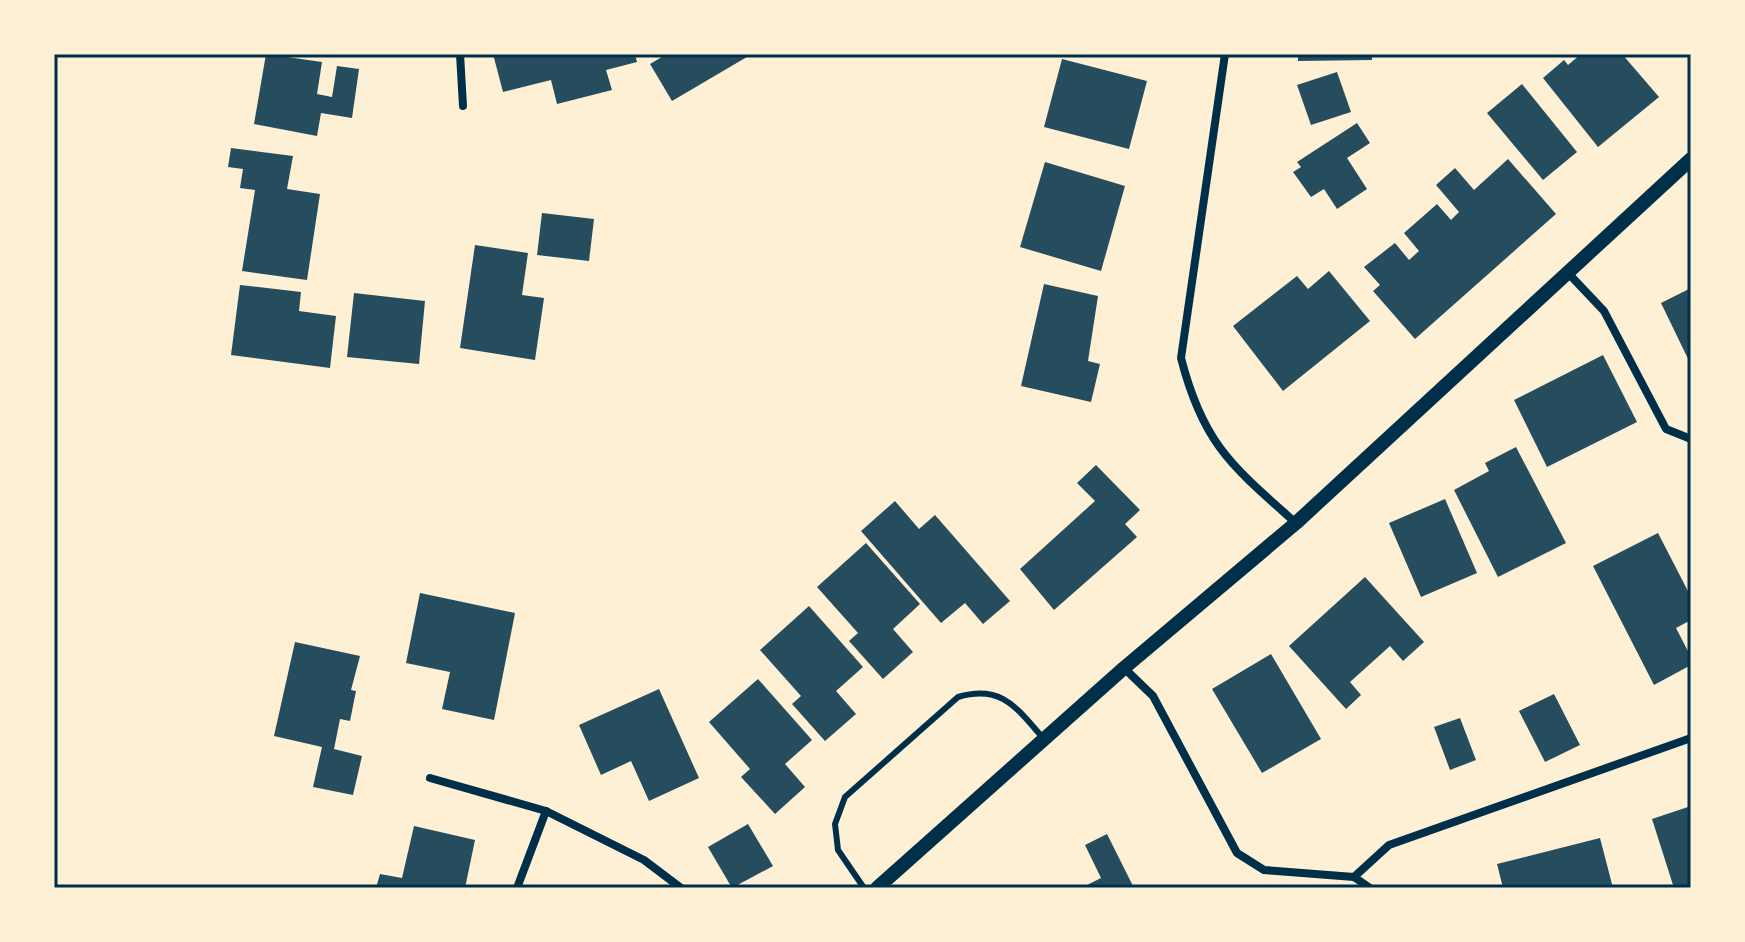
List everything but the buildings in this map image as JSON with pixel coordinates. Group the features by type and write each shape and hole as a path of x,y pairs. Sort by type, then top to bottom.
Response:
{"street":[{"path":"460,54 463,106"},
{"path":"1225,54 1181,358 1190,394 1208,434 1237,470 1296,523"},
{"path":"877,888 1124,668 1296,523 1691,159"},
{"path":"1569,274 1604,311 1666,429 1691,439"},
{"path":"1124,668 1153,696 1237,853 1264,870 1354,877 1370,888"},
{"path":"1354,877 1389,845 1691,738"},
{"path":"430,778 546,811 644,860 681,888"},
{"path":"517,888 546,811"}],"lane":[{"path":"864,888 838,850 835,824 845,797 958,697 975,692 996,694 1013,705 1044,740"}]}
